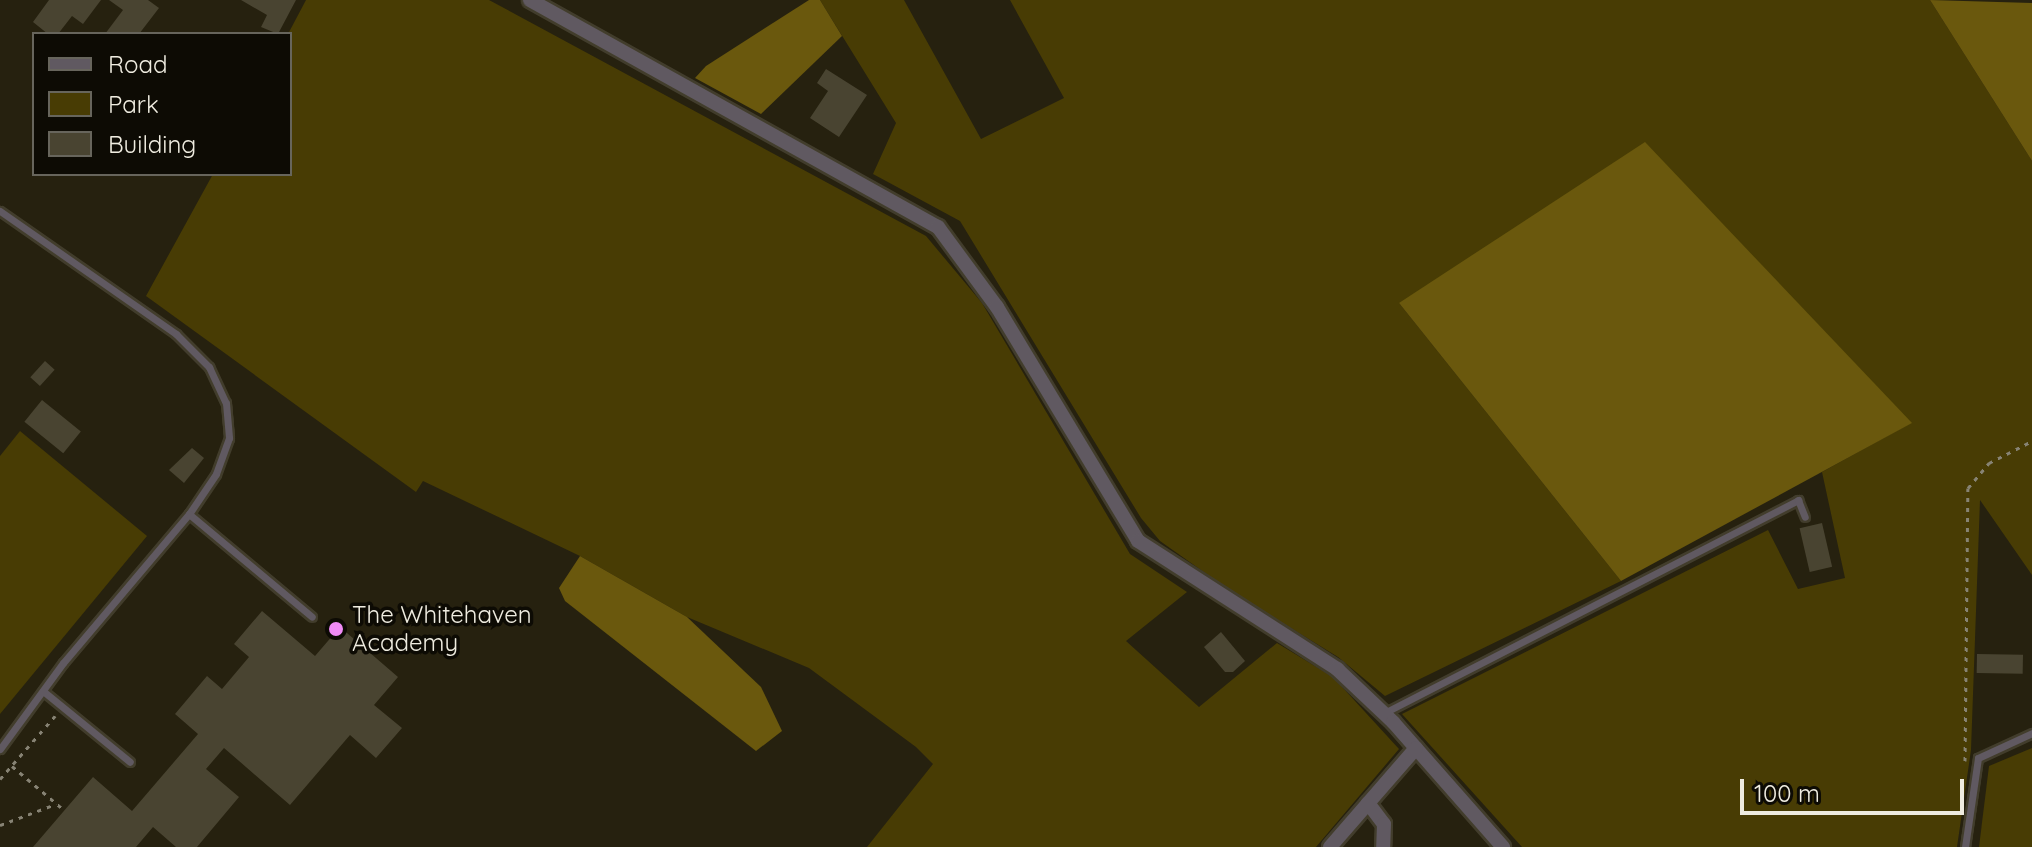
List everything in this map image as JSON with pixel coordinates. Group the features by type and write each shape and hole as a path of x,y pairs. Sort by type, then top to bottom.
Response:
{"street":[{"path":"530,0 938,227 997,307 1138,541 1337,669 1384,713 1503,847"},
{"path":"1330,847 1416,748"},
{"path":"1368,803 1384,824 1383,847"}],"lane":[{"path":"0,211 176,334 209,367 226,403 229,438 216,474 189,514 43,691 0,749"},
{"path":"1384,713 1798,500 1805,517"},
{"path":"189,514 312,617"},
{"path":"43,691 130,762"},
{"path":"1965,847 1978,758 2032,733"}],"path":[{"path":"1975,777 1965,766 1968,488 1989,463 2032,441"},
{"path":"0,779 59,712"},
{"path":"11,766 64,810"},
{"path":"0,825 56,804"}],"green space":[{"path":"306,0 489,0 926,236 982,303 1130,554 1187,592 1126,641 1199,707 1277,643 1333,677 1399,749 1316,847 867,847 933,764 916,747 809,668 687,617 580,556 423,481 416,492 146,296 212,176 292,176 292,32 289,32"},
{"path":"820,0 904,0 981,139 1064,98 1010,0 1930,0 2032,161 2032,575 1980,500 1971,750 1957,847 1522,847 1402,714 1768,530 1798,589 1845,578 1822,472 1911,423 1399,303 1621,581 1385,696 1338,657 1232,592 1160,541 1141,518 960,221 873,174 896,123"},
{"path":"20,431 147,536 0,714 0,456"},
{"path":"2032,748 2032,847 1979,847 1989,766"}],"shaded area":[{"path":"809,0 820,0 842,36 761,114 695,78 706,66"},
{"path":"1930,0 2032,3 2032,161"},
{"path":"1645,142 1912,423 1621,581 1399,303"},
{"path":"580,556 687,617 761,687 782,731 756,751 565,601 559,588"}],"building":[{"path":"49,0 101,0 83,24 72,16 60,32 46,32 33,22"},
{"path":"109,0 148,0 159,8 141,32 106,32 123,10"},
{"path":"241,0 296,0 279,32 261,27 267,15"},
{"path":"826,69 867,95 839,137 810,118 828,91 817,83"},
{"path":"45,361 55,370 40,386 30,377"},
{"path":"42,400 81,431 63,453 24,422"},
{"path":"192,448 204,458 184,483 169,470"},
{"path":"1822,523 1832,567 1810,572 1800,528"},
{"path":"262,611 315,656 340,627 398,677 374,705 402,728 376,758 350,735 290,805 224,748 206,769 239,797 197,847 176,847 153,827 136,847 33,847 93,777 132,811 198,734 175,714 207,676 222,689 249,657 234,644"},
{"path":"1221,632 1245,661 1233,672 1225,672 1204,647"},
{"path":"1977,654 2023,655 2023,674 1977,673"}],"place":[{"name":"The Whitehaven Academy","path":"336,629"}]}
